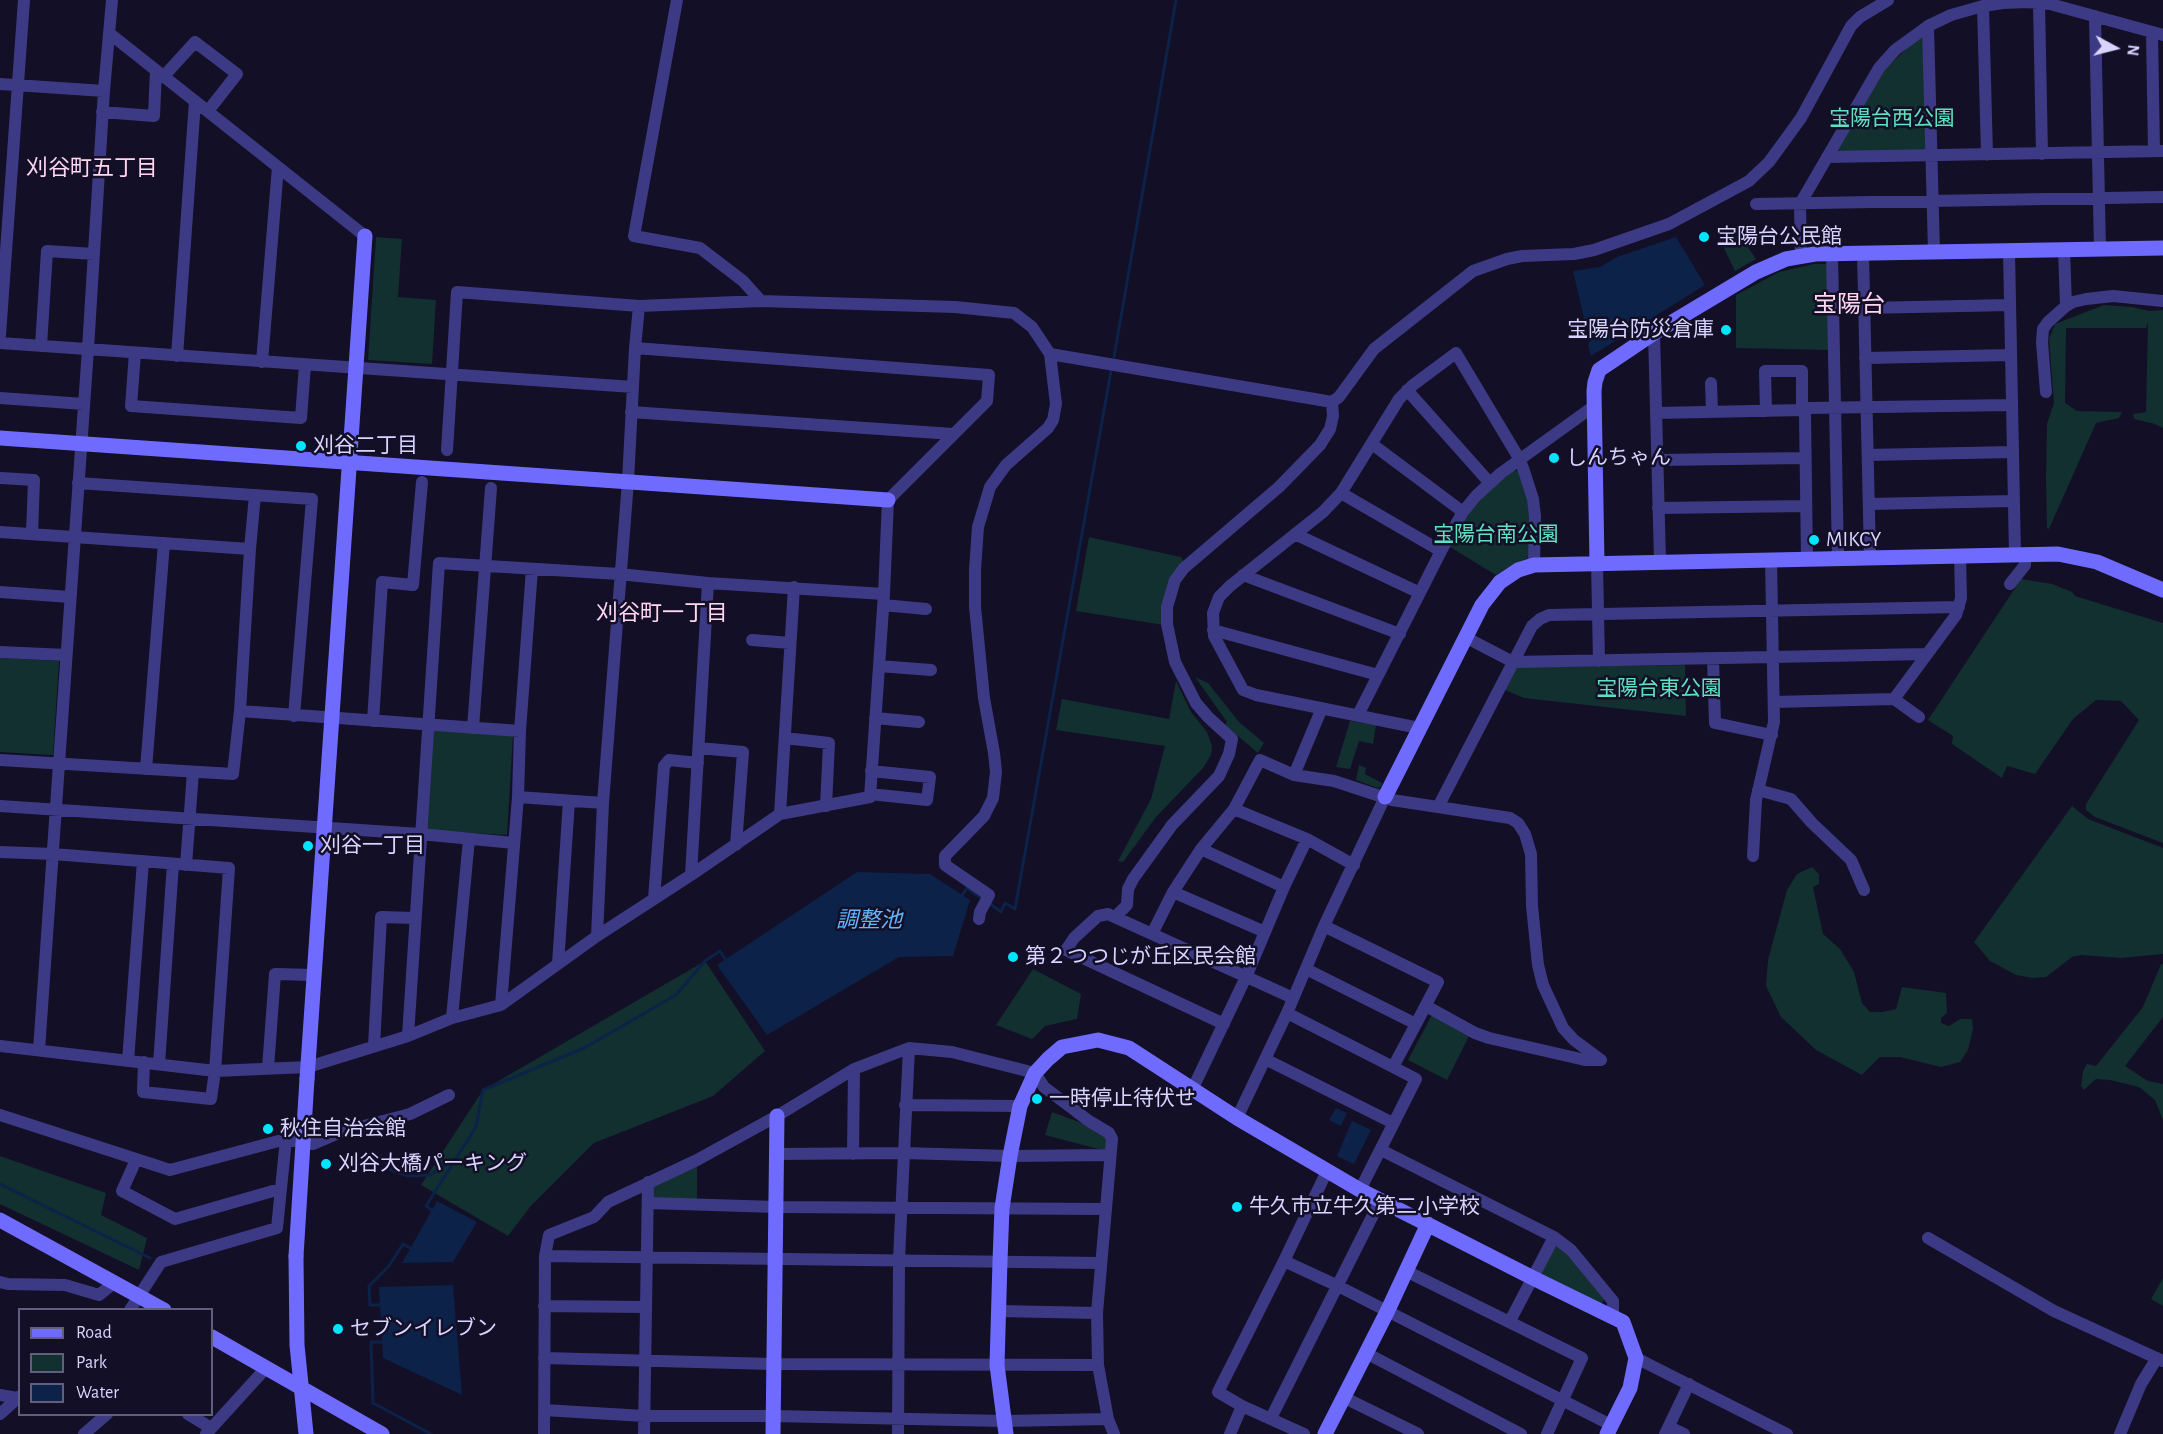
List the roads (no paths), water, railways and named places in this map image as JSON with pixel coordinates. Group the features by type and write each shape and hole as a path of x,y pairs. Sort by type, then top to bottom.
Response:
{"street":[{"path":"0,335 6,186 19,86 24,0"},
{"path":"39,1050 88,349 102,112 112,0"},
{"path":"678,0 634,236 700,248 743,281 761,301"},
{"path":"1050,354 1332,402 1339,397 1374,349 1473,271 1522,256 1574,254 1594,250 1669,224 1749,181 1769,162 1801,118 1851,26 1860,17 1888,0"},
{"path":"1801,256 1800,204 1879,68 1895,50 1928,26 1951,15 1983,6 2003,3 2039,3 2157,34 2158,151 1827,158"},
{"path":"2039,3 2042,153"},
{"path":"1983,6 1987,154"},
{"path":"2095,16 2100,249"},
{"path":"1928,26 1934,252"},
{"path":"109,33 365,236 296,1256 300,1388 306,1434"},
{"path":"102,112 154,116 160,73 195,42 237,74 208,111"},
{"path":"0,84 104,91"},
{"path":"177,356 195,101"},
{"path":"262,362 278,167"},
{"path":"1756,204 2163,197"},
{"path":"1599,661 1594,406 1595,382 1599,370 1654,333 1765,267 1801,256 1832,253 2163,248"},
{"path":"2064,250 2066,306"},
{"path":"41,346 46,251 94,254"},
{"path":"2009,251 2014,501 2020,554 2025,565 2010,584"},
{"path":"1832,253 1838,558"},
{"path":"1863,253 1870,557"},
{"path":"447,450 457,292 639,306 761,301 955,307 1014,313 1032,327 1050,354 1056,404 1053,420 1048,428 1006,465 990,487 978,527 975,607 984,698 996,772 993,798 984,816 945,856 945,865 989,895 979,919"},
{"path":"2046,392 2043,329 2066,306 2086,299 2113,296 2163,301"},
{"path":"1864,308 2010,305"},
{"path":"597,936 603,803 639,306"},
{"path":"1654,333 1660,561"},
{"path":"0,343 633,387"},
{"path":"635,348 989,375 987,401 888,500 884,600 870,795"},
{"path":"1419,728 1256,695 1244,690 1217,643 1213,630 1213,613 1216,602 1223,592 1243,575 1323,512 1341,493 1393,407 1407,390 1456,352 1520,459 1533,499 1534,565"},
{"path":"135,353 131,406 301,418 305,365"},
{"path":"1865,358 2011,355"},
{"path":"1766,411 1765,371 1802,371 1802,410 1805,415 1807,559"},
{"path":"1711,383 1712,412"},
{"path":"1407,390 1489,482"},
{"path":"0,398 84,404"},
{"path":"1115,917 1127,905 1128,889 1133,879 1172,825 1220,776 1230,754 1232,739 1197,704 1175,662 1167,624 1167,607 1175,580 1184,568 1265,500 1320,446 1330,429 1333,416 1332,402"},
{"path":"1656,413 2012,405"},
{"path":"1358,715 1463,512 1489,482 1594,406"},
{"path":"631,412 953,434"},
{"path":"0,438 888,500"},
{"path":"1372,444 1463,512"},
{"path":"1868,455 2013,452"},
{"path":"1657,460 1805,458"},
{"path":"0,478 34,480 32,534"},
{"path":"373,721 382,582 413,585 422,482"},
{"path":"78,483 312,499 294,716"},
{"path":"473,728 490,488"},
{"path":"1341,493 1441,551"},
{"path":"0,760 233,774 240,711 255,495"},
{"path":"1869,504 2014,501"},
{"path":"1658,508 1806,506"},
{"path":"0,531 250,549"},
{"path":"1295,534 1420,593"},
{"path":"146,769 164,543"},
{"path":"1237,1118 1287,1013 1324,926 1419,728 1482,605 1494,588 1509,575 1534,565 1597,562 2058,554 2085,559 2163,590"},
{"path":"1894,699 1950,625 1959,608 1961,598 1960,556"},
{"path":"1753,856 1758,790 1772,735 1774,702 1771,559"},
{"path":"408,1036 439,563 619,574 708,583 794,587 884,600 926,609"},
{"path":"501,1005 518,797 520,731 532,569"},
{"path":"1243,575 1400,634"},
{"path":"691,875 708,583"},
{"path":"780,814 794,587"},
{"path":"0,592 70,597"},
{"path":"1438,807 1532,626 1549,615 1959,608"},
{"path":"1213,630 1378,675"},
{"path":"1465,637 1513,662 1927,654"},
{"path":"752,640 790,643"},
{"path":"0,652 66,655"},
{"path":"1713,659 1715,723 1772,735"},
{"path":"879,666 930,670"},
{"path":"1774,702 1894,699 1919,717"},
{"path":"1294,776 1322,708"},
{"path":"240,711 520,731"},
{"path":"875,718 919,722"},
{"path":"785,738 829,743 826,806"},
{"path":"699,748 743,752 736,845"},
{"path":"654,899 664,766 669,760 698,763"},
{"path":"1152,934 1173,892 1201,849 1234,809 1260,760 1294,776 1334,781 1385,797 1510,818 1526,834 1531,854 1532,906 1538,965 1543,985 1563,1028 1574,1040 1601,1060 1585,1060 1490,1038 1475,1033 1425,1006"},
{"path":"0,1046 215,1071 268,1068 308,1072 452,1018 501,1005 597,936 780,814 870,797 870,795 927,800 930,777 871,771"},
{"path":"159,1064 179,864 188,819 193,772"},
{"path":"1758,790 1791,799 1812,823 1851,860 1864,890"},
{"path":"518,797 603,803"},
{"path":"558,964 569,801"},
{"path":"0,806 420,834 514,843"},
{"path":"1234,809 1307,839 1354,865"},
{"path":"452,1018 469,839"},
{"path":"1192,1090 1246,977 1307,839"},
{"path":"1201,849 1284,887"},
{"path":"0,852 229,868 215,1071 211,1099 143,1092 144,1062"},
{"path":"128,1060 143,861"},
{"path":"1173,892 1265,932"},
{"path":"1224,1024 1066,950 1074,938 1098,916 1108,914 1293,998"},
{"path":"374,1046 381,916 415,918"},
{"path":"1324,926 1438,982 1394,1067"},
{"path":"1306,969 1416,1024"},
{"path":"268,1068 275,974 314,975"},
{"path":"1287,1013 1416,1079 1360,1190"},
{"path":"1005,1428 997,1365 1002,1208 1020,1106 1035,1072 1062,1047 1098,1040 1129,1048 1237,1118 1360,1190 1623,1322 1636,1358 1630,1388 1609,1429 1563,1401 1336,1285 1284,1262"},
{"path":"898,1434 899,1259 909,1048"},
{"path":"544,1434 545,1256 549,1235 594,1217 608,1202 697,1160 777,1116 854,1069 909,1048 952,1052 1035,1072 1044,1087 1109,1133 1112,1139 1097,1313 1098,1365 1108,1419 1114,1434"},
{"path":"1265,1059 1394,1123"},
{"path":"853,1154 854,1069"},
{"path":"0,1115 170,1170 286,1139 313,1144 341,1132 410,1114 449,1095"},
{"path":"905,1105 1020,1106"},
{"path":"773,1434 777,1116"},
{"path":"131,1308 161,1262 277,1228 286,1139"},
{"path":"1381,1150 1554,1237 1571,1250 1613,1302 1613,1317"},
{"path":"776,1154 1110,1155"},
{"path":"136,1160 122,1191 175,1219 280,1189"},
{"path":"1304,1434 1242,1406 1218,1392 1327,1171"},
{"path":"644,1434 648,1182"},
{"path":"1271,1418 1381,1199"},
{"path":"648,1203 776,1207 1106,1209"},
{"path":"0,1220 115,1282 156,1307"},
{"path":"1325,1434 1387,1312 1428,1224"},
{"path":"1510,1321 1554,1237"},
{"path":"1928,1238 2054,1311 2160,1359 2141,1384 2120,1434"},
{"path":"545,1256 1101,1263"},
{"path":"1406,1271 1582,1358 1547,1434"},
{"path":"0,1282 65,1285 99,1295 115,1282"},
{"path":"544,1306 645,1307"},
{"path":"999,1311 1097,1313"},
{"path":"213,1337 382,1434"},
{"path":"1366,1353 1521,1434"},
{"path":"544,1358 774,1364 1098,1365"},
{"path":"1636,1358 1786,1434"},
{"path":"190,1416 209,1431 266,1368"},
{"path":"1684,1434 1667,1430 1689,1384"},
{"path":"0,1395 18,1397"},
{"path":"0,1414 18,1397"},
{"path":"1343,1397 1418,1434"},
{"path":"1230,1434 1242,1406"},
{"path":"544,1410 644,1416 773,1416 898,1420 1005,1428 1108,1419"},
{"path":"84,1434 105,1416"}],"water":[{"path":"1676,237 1705,285 1591,356 1588,346 1594,328 1586,327 1573,271 1600,267 1617,257"},
{"name":"調整池","path":"857,872 930,874 970,900 953,956 899,957 767,1035 717,965"},
{"path":"1336,1108 1347,1113 1341,1126 1329,1120"},
{"path":"1352,1121 1371,1130 1354,1164 1337,1156"},
{"path":"437,1201 477,1222 453,1262 402,1263"},
{"path":"453,1285 462,1395 383,1358 379,1287"}],"waterway":[{"path":"1114,357 1176,0"},
{"path":"989,903 1001,912 1005,903 1015,909 1111,371"},
{"path":"961,897 967,888 984,900"},
{"path":"433,1211 426,1206 476,1127 483,1090 584,1048 676,995 705,961 720,951 727,962"},
{"path":"380,1156 391,1170 408,1176 430,1175 453,1160"},
{"path":"0,1184 150,1258"},
{"path":"383,1305 370,1305 369,1286 389,1266 403,1244 412,1249"},
{"path":"386,1342 371,1342 373,1403 431,1434"}],"place":[{"name":"宝陽台公民館","path":"1704,237"},
{"name":"宝陽台防災倉庫","path":"1726,330"},
{"name":"刈谷二丁目","path":"301,446"},
{"name":"しんちゃん","path":"1554,458"},
{"name":"MIKCY","path":"1814,540"},
{"name":"刈谷一丁目","path":"308,846"},
{"name":"第２つつじが丘区民会館","path":"1013,957"},
{"name":"一時停止待伏せ","path":"1037,1099"},
{"name":"秋住自治会館","path":"268,1129"},
{"name":"刈谷大橋パーキング","path":"326,1164"},
{"name":"牛久市立牛久第二小学校","path":"1237,1207"},
{"name":"セブンイレブン","path":"338,1329"}],"district":[{"name":"刈谷町五丁目","path":"92,168"},
{"name":"宝陽台","path":"1849,305"},
{"name":"刈谷町一丁目","path":"662,613"}],"park label":[{"name":"宝陽台西公園","path":"1892,119"},
{"name":"宝陽台南公園","path":"1496,535"},
{"name":"宝陽台東公園","path":"1659,689"}]}
